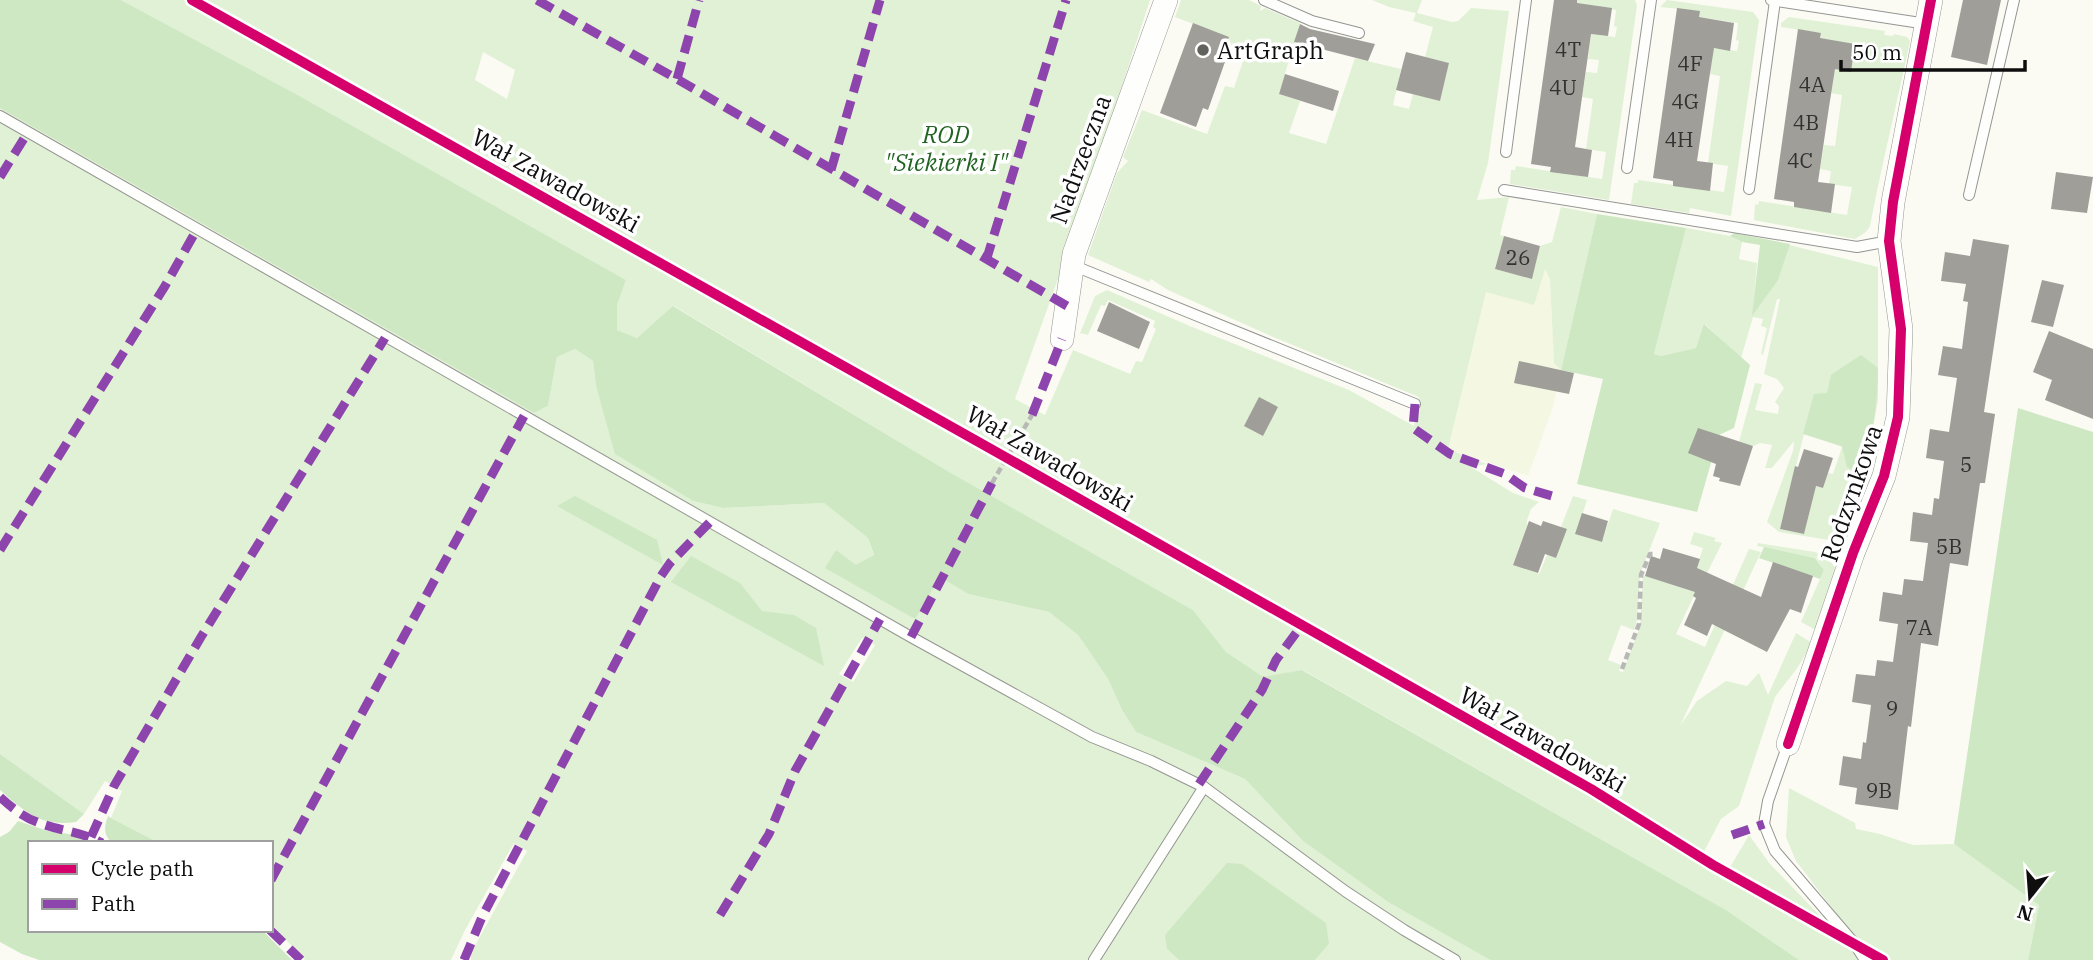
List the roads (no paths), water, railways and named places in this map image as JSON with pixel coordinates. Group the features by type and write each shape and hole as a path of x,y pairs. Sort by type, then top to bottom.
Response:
{"street":[{"name":"Nadrzeczna","path":"1062,339 1072,265 1166,0"},
{"name":"Rodzynkowa","path":"1788,744 1853,553 1884,476 1898,417 1900,328 1889,241 1931,0"}],"lane":[{"path":"1264,0 1312,21 1359,33"},
{"path":"1506,152 1526,0"},
{"path":"1627,168 1651,0"},
{"path":"1749,188 1773,0 1927,24"},
{"path":"1969,195 2014,0"},
{"path":"0,116 957,663 1092,737 1151,761 1204,787 1345,891 1455,960"},
{"path":"1504,190 1857,247 1889,241"},
{"path":"1072,265 1415,404"},
{"path":"1788,744 1768,801 1764,824 1775,851 1854,943 1865,960"},
{"path":"1094,960 1204,787"}],"place":[{"name":"ArtGraph","path":"1203,50"}],"park label":[{"name":"ROD \"Siekierki I\"","path":"946,148"}]}
